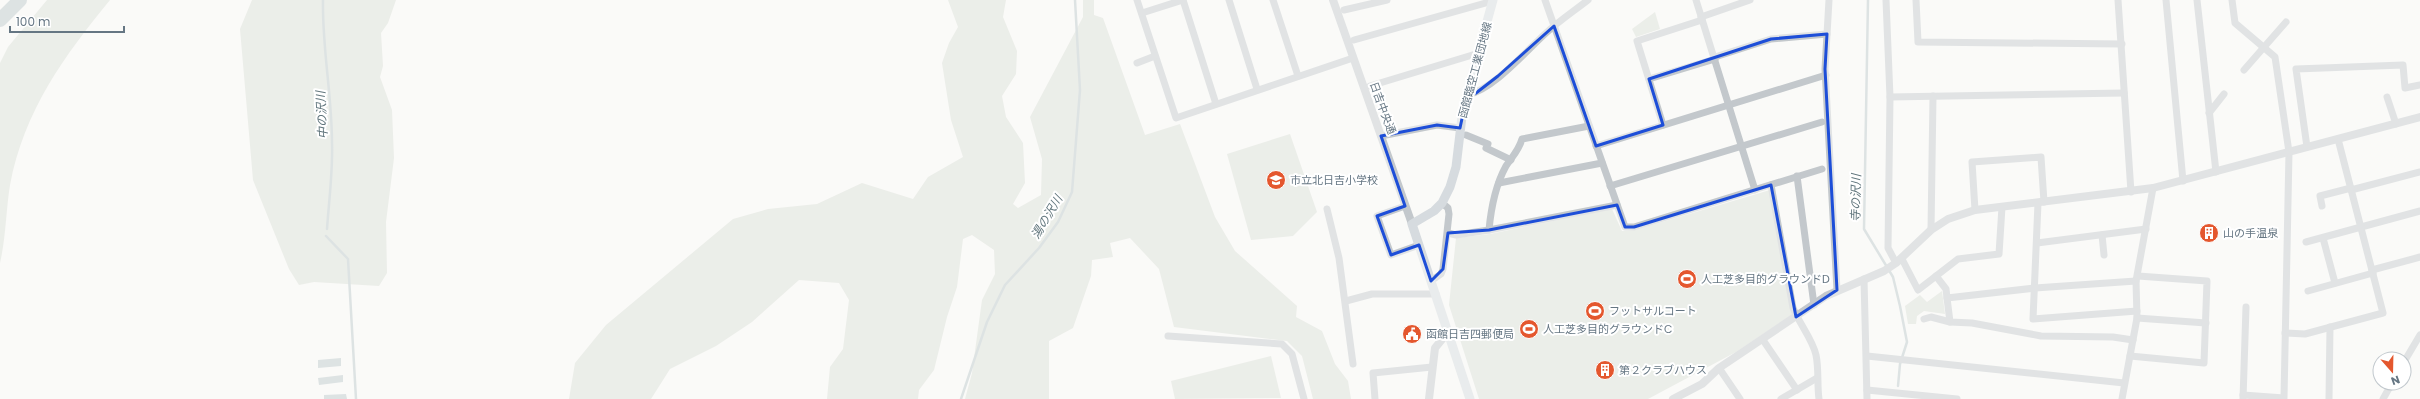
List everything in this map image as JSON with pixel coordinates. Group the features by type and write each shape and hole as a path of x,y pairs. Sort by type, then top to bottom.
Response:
{"main road":[{"name":"函館臨空工業団地線","path":"1412,224 1427,217 1442,203 1450,187 1456,167 1463,131 1467,95 1493,1"},
{"path":"1412,224 1470,399"}],"street":[{"path":"1137,0 1176,118 1257,89 1354,58"},
{"path":"1142,13 1183,0 1216,104"},
{"path":"1229,0 1257,89"},
{"path":"1274,0 1298,76"},
{"name":"日吉中央通","path":"1333,0 1412,224"},
{"path":"1344,10 1387,0"},
{"path":"1545,0 1625,227 1634,227 1822,169"},
{"path":"1467,95 1476,94 1554,26 1588,0"},
{"path":"1696,0 1755,190"},
{"path":"1663,125 1637,41 1702,19 1750,0"},
{"path":"1829,0 1826,75 1837,290"},
{"path":"1886,0 1890,97 1888,248 1897,263 1918,290 1958,259 2000,254 2002,207"},
{"path":"1916,0 1918,42 2122,44"},
{"path":"2118,0 2132,192"},
{"path":"2166,0 2184,181"},
{"path":"2197,0 2216,172"},
{"path":"2232,0 2235,23 2275,57 2289,152 2284,398 2243,397 2246,307"},
{"path":"1354,40 1493,1"},
{"path":"2244,70 2286,22"},
{"path":"1649,79 1770,39 1827,34"},
{"path":"1370,86 1479,53"},
{"path":"1136,63 1155,56"},
{"path":"2307,147 2296,69 2403,64 2405,88 2420,85"},
{"path":"1596,146 1826,75"},
{"path":"1890,97 2124,93"},
{"path":"2209,113 2224,94"},
{"path":"1932,230 1933,96"},
{"path":"2387,97 2396,124"},
{"path":"1673,399 1702,384 1719,368 1837,290 1884,271 1897,263 1932,230 1954,217 1975,210 2132,192 2153,188 2184,181 2420,117"},
{"path":"1610,186 1822,122"},
{"path":"1381,136 1437,126 1463,131 1488,144 1486,148 1511,160"},
{"path":"1489,230 1492,203 1499,183 1511,160 1519,149 1522,139 1589,126"},
{"path":"2285,333 2305,334 2383,313 2338,139"},
{"path":"1975,210 1972,162 2041,157 2041,202 2033,319 2137,315 2206,323"},
{"path":"1499,183 1602,163"},
{"path":"2322,206 2320,196 2420,172"},
{"path":"1797,176 1814,305"},
{"path":"1771,185 1793,308 1816,356 1818,399"},
{"path":"2122,399 2137,315 2137,279 2153,188"},
{"path":"1431,281 1441,274 1443,269 1449,214 1448,208 1442,203"},
{"path":"1448,233 1456,235 1489,230 1617,205"},
{"path":"1406,206 1377,216 1391,255 1419,245"},
{"path":"1327,210 1339,258 1346,301 1353,364"},
{"path":"2306,242 2420,211"},
{"path":"2037,243 2146,229"},
{"path":"2102,235 2104,255"},
{"path":"2323,238 2335,283"},
{"path":"2308,291 2420,257"},
{"path":"1936,276 1946,289 1950,322"},
{"path":"1864,279 1867,399"},
{"path":"1947,298 2137,279 2207,281 2204,363 2130,356"},
{"path":"1346,301 1372,294 1436,294"},
{"path":"1924,319 1931,317 1950,322 1972,323 2041,336 2113,337 2133,340"},
{"path":"2329,399 2330,327"},
{"path":"1428,399 1436,344 1448,332"},
{"path":"2411,351 2420,335"},
{"path":"1168,336 1282,344 1292,354 1304,399"},
{"path":"1763,340 1797,390"},
{"path":"1866,356 2124,383"},
{"path":"1376,399 1373,373 1432,367"},
{"path":"1719,368 1740,399"},
{"path":"1781,399 1817,378"},
{"path":"1867,390 1914,397 1957,399"}],"highlighted area":[{"path":"1554,26 1596,146 1663,125 1649,79 1771,39 1827,34 1825,69 1837,290 1796,317 1771,185 1634,227 1625,227 1617,205 1489,230 1448,233 1443,269 1431,281 1419,245 1391,255 1377,216 1405,206 1381,136 1437,125 1460,128 1467,95 1476,93 1498,76"}],"shaded area":[{"path":"47,0 110,0 62,64 48,86 25,133 16,158 10,185 4,243 0,263 0,63 8,47"},
{"path":"252,0 396,0 388,23 381,33 383,66 380,77 392,110 394,158 386,222 387,273 379,286 314,282 299,285 289,269 253,180 240,29"},
{"path":"948,0 1006,0 1003,17 1017,51 1016,74 1002,96 1006,117 1023,143 1025,183 1013,204 1018,208 1041,195 1042,159 1030,117 1083,17 1083,0 1094,0 1094,15 1103,18 1145,135 1180,124 1215,217 1235,251 1297,306 1296,317 1322,331 1335,364 1348,381 1351,399 1313,399 1302,356 1287,341 1174,327 1159,269 1130,238 1110,243 1113,257 1092,260 1091,276 1073,328 1049,341 1049,399 965,399 972,373 982,300 995,274 994,250 972,235 963,239 957,287 947,317 934,370 919,390 918,399 827,399 830,367 843,349 849,300 839,283 799,280 752,322 716,346 670,369 651,399 569,399 575,363 606,325 733,219 768,209 817,204 862,183 913,199 928,177 963,157 951,120 942,63 949,43 958,27"},
{"path":"1655,12 1660,29 1636,37 1632,29"},
{"path":"1290,134 1317,212 1293,236 1251,240 1227,154"},
{"path":"1770,190 1793,314 1736,352 1648,399 1479,399 1449,305 1456,238 1490,234 1612,209 1622,231 1635,230"},
{"path":"1942,291 1945,314 1924,311 1917,316 1916,324 1908,324 1905,306 1920,295 1927,302"},
{"path":"1271,356 1281,398 1175,399 1171,381"},
{"path":"341,358 341,366 318,368 318,360"},
{"path":"343,375 343,382 319,385 318,378"},
{"path":"346,394 347,399 324,399 324,395"}],"waterway":[{"path":"0,20 20,0"},
{"name":"中の沢川","path":"323,0 324,36 332,125 331,175 327,229"},
{"name":"湯の沢川","path":"961,399 987,322 1005,285 1039,248 1058,222 1072,192 1080,90 1075,0"},
{"name":"寺の沢川","path":"1868,0 1864,229 1893,277 1900,306 1907,342 1900,364 1898,386"},
{"name":"中の沢川","path":"326,236 348,259 356,399"}],"place":[{"name":"市立北日吉小学校","path":"1276,180"},
{"name":"山の手温泉","path":"2209,233"},
{"name":"人工芝多目的グラウンドD","path":"1687,279"},
{"name":"フットサルコート","path":"1595,311"},
{"name":"人工芝多目的グラウンドC","path":"1529,329"},
{"name":"函館日吉四郵便局","path":"1412,334"},
{"name":"第２クラブハウス","path":"1605,370"}]}
